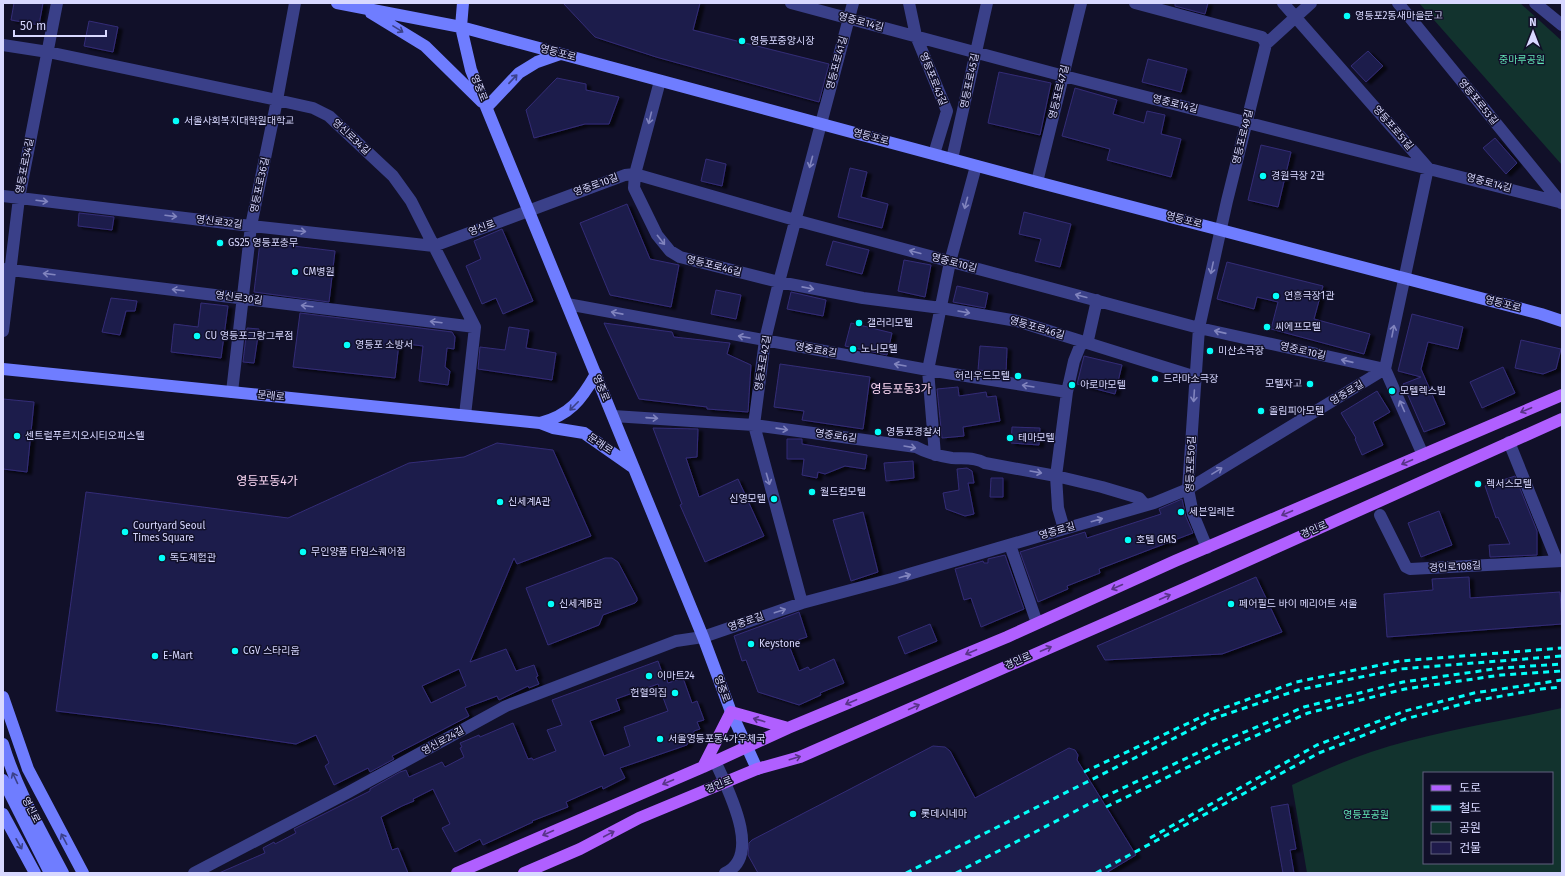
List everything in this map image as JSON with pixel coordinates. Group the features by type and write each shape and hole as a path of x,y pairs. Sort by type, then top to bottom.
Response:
{"main road":[{"name":"영등포로","path":"337,3 461,27 976,166 1560,319"},
{"name":"영중로","path":"463,3 461,27 471,70 703,637 731,712 757,769"},
{"path":"364,9 424,46 487,107 519,73 537,62 560,54"},
{"name":"문래로","path":"3,369 540,423 553,428 584,433 634,468"},
{"name":"문래로","path":"540,423 553,419 574,406 587,390 596,374"},
{"path":"457,873 747,748 788,728 1000,640 1206,548 1562,395"},
{"name":"경인로","path":"524,873 580,849 639,818 757,769 800,757 814,751 1186,588 1509,442 1562,420"},
{"path":"3,697 28,769 83,873"},
{"path":"703,767 731,712 788,728"},
{"name":"영신로","path":"3,744 10,767 63,873"},
{"name":"영신로","path":"3,780 50,873"},
{"path":"3,814 35,873"}],"street":[{"name":"영등포로34길","path":"3,331 7,269 19,198 57,3"},
{"name":"영등포로36길","path":"232,392 251,226 295,3"},
{"name":"영중로14길","path":"791,3 1064,76 1561,202"},
{"name":"영등포로41길","path":"821,124 853,3"},
{"name":"영등포로43길","path":"909,3 916,36 947,110 934,154"},
{"name":"영등포로45길","path":"952,159 987,3"},
{"name":"영등포로47길","path":"1037,182 1081,3"},
{"path":"1135,3 1262,37 1266,44 1311,3"},
{"name":"영등포로51길","path":"1283,3 1428,168"},
{"name":"영등포로53길","path":"1398,3 1561,202"},
{"path":"1535,3 1562,25"},
{"name":"영등포로49길","path":"1221,230 1266,44"},
{"name":"영신로34길","path":"3,45 48,52 277,100 313,108 329,116 392,176 412,201 474,326"},
{"name":"영등포로46길","path":"660,81 636,174 634,188 657,235 670,252 680,257 779,282 863,298 941,308 1017,321 1084,342"},
{"name":"영등포로42길","path":"802,603 754,425 765,340 821,124"},
{"path":"935,455 928,370 950,262 976,166"},
{"path":"1423,454 1385,369 1428,168"},
{"name":"영중로10길","path":"529,210 625,175 636,174 795,220 1199,328 1385,369"},
{"name":"영신로32길","path":"3,196 251,226 434,246"},
{"name":"영신로","path":"434,246 529,210"},
{"name":"영등포로50길","path":"1206,548 1193,514 1188,489 1199,328 1221,230"},
{"name":"영신로30길","path":"7,269 474,326"},
{"path":"1064,529 1058,508 1056,476 1067,392 1074,361 1080,346 1088,340 1097,300"},
{"name":"영중로8길","path":"567,304 928,370 1067,392"},
{"path":"465,415 474,326"},
{"path":"1084,342 1196,377"},
{"name":"영중로길","path":"703,637 802,603 892,580 1145,505 1188,489 1385,369"},
{"name":"영중로6길","path":"613,416 754,425 916,447 935,455 952,458 979,459 985,463 1056,476 1102,487 1139,498 1145,505"},
{"path":"1509,442 1559,561"},
{"name":"경인로108길","path":"1380,515 1406,567 1410,569 1559,561"},
{"path":"1010,545 1037,623"},
{"name":"영신로24길","path":"194,873 347,793 506,706 676,641 703,637"},
{"path":"715,761 735,807 742,842 737,864 725,873"}],"green space":[{"name":"중마루공원","path":"1419,3 1520,3 1562,41 1562,165"},
{"name":"영등포공원","path":"1562,708 1562,873 1307,873 1292,785 1351,759 1371,752 1442,733"}],"building":[{"path":"14,3 43,3 39,25 11,20"},
{"path":"563,3 700,3 693,30 829,64 819,102 656,57 595,37"},
{"path":"1175,3 1208,3 1205,14 1175,6"},
{"path":"89,21 118,27 113,52 84,46"},
{"path":"1368,51 1383,66 1366,82 1351,66"},
{"path":"1148,59 1187,69 1181,92 1142,82"},
{"path":"999,72 1051,83 1040,135 988,123"},
{"path":"557,78 586,84 586,90 619,97 609,124 585,124 534,138 526,110"},
{"path":"1075,88 1117,100 1113,114 1144,123 1147,111 1165,115 1161,134 1181,139 1171,177 1107,160 1110,149 1062,136"},
{"path":"1495,138 1517,163 1506,174 1483,148"},
{"path":"1261,145 1291,152 1278,207 1248,200"},
{"path":"706,159 726,164 722,186 701,181"},
{"path":"850,168 867,172 861,197 888,204 882,228 838,217"},
{"path":"627,204 650,259 679,265 671,307 610,295 580,223"},
{"path":"1024,212 1071,224 1060,267 1035,261 1041,239 1019,234"},
{"path":"79,213 114,217 112,230 78,226"},
{"path":"502,229 533,301 503,314 496,298 482,304 466,266 481,259 474,241"},
{"path":"833,241 869,250 862,274 826,265"},
{"name":"CM병원","path":"260,242 335,251 329,302 254,292"},
{"path":"904,260 931,265 925,297 898,291"},
{"path":"1227,262 1323,286 1314,319 1370,334 1364,354 1271,329 1278,302 1257,297 1254,309 1217,299"},
{"path":"957,286 988,293 985,308 953,302"},
{"path":"716,290 741,295 736,319 711,314"},
{"path":"791,292 826,300 823,316 787,309"},
{"path":"111,298 137,301 135,311 126,311 120,335 102,332"},
{"path":"201,303 228,306 221,358 171,352 174,324 198,327"},
{"name":"영등포 소방서","path":"300,313 452,332 455,337 454,349 447,348 445,367 450,371 448,385 419,381 423,346 399,343 395,378 293,367"},
{"path":"1412,314 1463,327 1458,349 1428,342 1421,369 1445,424 1424,432 1403,384 1421,377 1398,371"},
{"path":"604,323 672,332 674,337 730,343 727,354 751,365 748,412 707,409 707,407 639,399"},
{"path":"851,323 892,333 887,355 845,346"},
{"path":"509,327 529,330 526,348 556,353 552,380 478,369 480,347 505,350"},
{"path":"247,328 259,329 254,363 243,362"},
{"path":"1521,340 1561,349 1556,369 1543,374 1515,368"},
{"path":"980,346 1007,348 1006,373 978,370"},
{"path":"1084,356 1122,365 1115,394 1077,384"},
{"path":"780,364 870,377 863,429 802,420 804,411 774,407"},
{"path":"1503,367 1515,393 1482,408 1470,382"},
{"path":"958,387 959,396 986,392 987,397 996,396 1000,421 963,427 964,436 942,438 937,389"},
{"path":"1377,391 1390,412 1373,422 1383,445 1362,455 1355,439 1356,438 1341,413"},
{"name":"센트럴푸르지오시티오피스텔","path":"3,399 34,402 27,472 3,469"},
{"path":"1012,427 1040,428 1039,445 1011,443"},
{"path":"653,428 698,429 697,457 686,458 699,497 738,479 764,536 705,562 680,505 682,504"},
{"path":"787,439 802,439 802,444 867,455 865,469 845,466 825,474 818,472 817,478 802,475 804,459 787,459"},
{"path":"497,443 553,450 591,536 517,564 514,558 470,662 506,649 516,671 534,665 539,684 529,688 528,686 499,700 497,696 465,708 469,716 392,756 394,759 370,772 368,768 334,785 325,766 329,763 316,735 296,744 162,724 56,711 86,492 288,518 409,463 464,457","holes":["459,669 466,686 431,703 422,686"]},
{"path":"913,461 914,478 886,481 884,463"},
{"path":"967,468 972,471 974,483 968,483 974,514 965,516 946,509 943,493 959,490 957,469"},
{"path":"1515,476 1537,531 1537,555 1490,557 1489,545 1510,544 1498,517 1496,518 1485,486"},
{"path":"991,478 1003,478 1003,497 990,497"},
{"path":"1182,499 1186,517 1193,533 1099,569 1100,573 1067,586 1068,589 1038,602 1020,552 1085,532 1087,538 1161,514 1159,509"},
{"path":"1439,511 1452,545 1421,557 1408,523"},
{"path":"863,512 878,572 851,581 833,520"},
{"path":"1005,555 1024,609 981,627 971,598 964,600 955,569 983,561 984,563 988,563 988,559"},
{"path":"605,558 612,558 618,562 637,598 637,601 603,615 599,625 548,645 526,588"},
{"name":"페어필드 바이 메리어트 서울","path":"1256,577 1282,632 1222,654 1105,660 1097,646"},
{"path":"1469,577 1470,598 1560,592 1562,624 1387,637 1384,594 1433,590 1432,579"},
{"path":"799,612 807,637 788,643 799,671 808,667 810,670 834,659 844,683 820,693 821,695 799,705 758,692 746,660 742,661 734,636"},
{"path":"930,624 937,641 905,654 898,637"},
{"path":"658,661 664,678 666,677 668,683 683,678 692,703 697,701 704,720 697,722 700,729 694,731 687,745 620,768 625,778 603,789 602,786 566,802 568,807 532,821 533,822 483,845 480,839 455,852 442,828 450,824 433,789 413,799 414,801 381,817 392,850 398,848 408,873 219,873 265,853 263,848 274,842 275,844 296,833 294,829 370,791 370,789 400,772 406,770 409,777 442,762 445,767 464,757 460,748 462,747 460,743 479,735 480,737 513,723 528,759 532,758 533,760 556,751 547,730 562,725 552,700","holes":["658,684 668,711 624,727 630,746 604,756 590,721 620,710 616,699"]},
{"path":"933,746 945,747 950,751 975,798 1069,748 1075,750 1078,755 1077,760 1136,855 1106,873 758,873 748,855 749,843 752,840"},
{"path":"1288,804 1296,849 1290,850 1294,873 1283,873 1271,807"}],"railway":[{"path":"1084,772 1210,713 1296,682 1400,661 1562,648"},
{"path":"906,873 1212,719 1298,690 1400,669 1562,656"},
{"path":"956,873 1093,802 1221,742 1304,707 1403,682 1501,668 1562,664"},
{"path":"1106,807 1225,749 1308,713 1405,689 1501,675 1562,671"},
{"path":"1150,838 1317,745 1405,711 1474,693 1562,680"},
{"path":"1096,873 1319,753 1405,719 1474,701 1541,689 1562,687"}],"place":[{"name":"영등포2동새마을문고","path":"1347,16"},
{"name":"영등포중앙시장","path":"742,41"},
{"name":"서울사회복지대학원대학교","path":"176,121"},
{"name":"경원극장 2관","path":"1263,176"},
{"name":"GS25 영등포충무","path":"220,243"},
{"name":"CM병원","path":"295,272"},
{"name":"연흥극장1관","path":"1276,296"},
{"name":"갤러리모텔","path":"859,323"},
{"name":"씨에프모텔","path":"1267,327"},
{"name":"CU 영등포그랑그루점","path":"197,336"},
{"name":"영등포 소방서","path":"347,345"},
{"name":"노니모텔","path":"853,349"},
{"name":"미산소극장","path":"1210,351"},
{"name":"허리우드모텔","path":"1018,376"},
{"name":"드라마소극장","path":"1155,379"},
{"name":"모텔자고","path":"1310,384"},
{"name":"아로마모텔","path":"1072,385"},
{"name":"모텔렉스빌","path":"1392,391"},
{"name":"올림피아모텔","path":"1261,411"},
{"name":"영등포경찰서","path":"878,432"},
{"name":"센트럴푸르지오시티오피스텔","path":"17,436"},
{"name":"테마모텔","path":"1010,438"},
{"name":"렉서스모텔","path":"1478,484"},
{"name":"월드컵모텔","path":"812,492"},
{"name":"신영모텔","path":"774,499"},
{"name":"신세계A관","path":"500,502"},
{"name":"세븐일레븐","path":"1181,512"},
{"name":"Courtyard Seoul Times Square","path":"125,532"},
{"name":"호텔 GMS","path":"1128,540"},
{"name":"무인양품 타임스퀘어점","path":"303,552"},
{"name":"독도체험관","path":"162,558"},
{"name":"신세계B관","path":"551,604"},
{"name":"페어필드 바이 메리어트 서울","path":"1231,604"},
{"name":"Keystone","path":"751,644"},
{"name":"CGV 스타리움","path":"235,651"},
{"name":"E-Mart","path":"155,656"},
{"name":"이마트24","path":"649,676"},
{"name":"헌혈의집","path":"675,693"},
{"name":"서울영등포동4가우체국","path":"660,739"},
{"name":"롯데시네마","path":"913,814"}],"district":[{"name":"영등포동3가","path":"901,389"},
{"name":"영등포동4가","path":"267,481"}]}
